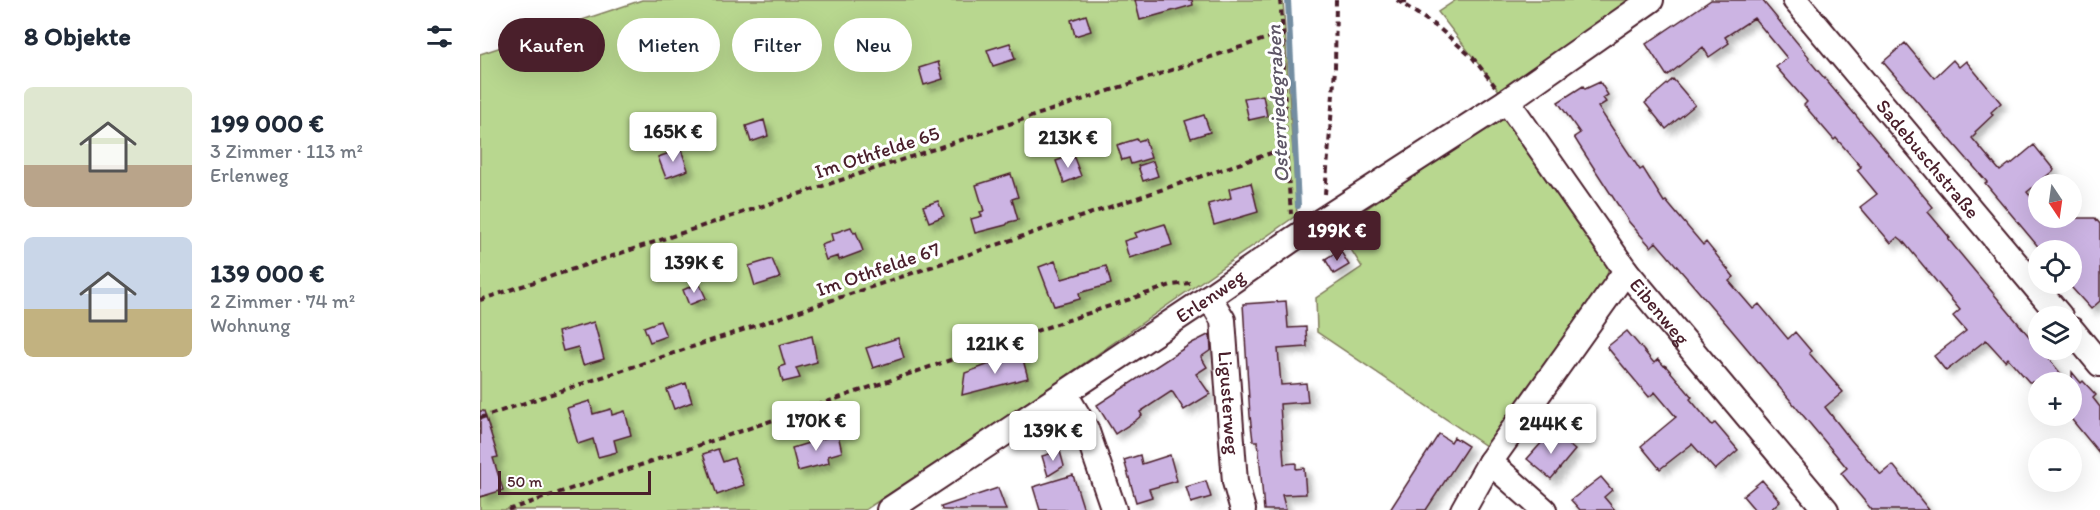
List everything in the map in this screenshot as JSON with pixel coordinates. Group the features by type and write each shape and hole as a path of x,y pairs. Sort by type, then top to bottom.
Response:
{"street":[{"name":"Erlenweg","path":"889,510 1293,239 1507,101 1651,0"},
{"name":"Sadebuschstraße","path":"1795,0 2052,306"},
{"name":"Eibenweg","path":"1507,101 1626,271 1826,510"},
{"path":"1463,510 1490,462 1626,271"},
{"name":"Ligusterweg","path":"1209,297 1223,320 1234,482 1243,510"},
{"path":"2082,342 2100,364"},
{"path":"1065,394 1086,429 1114,510"},
{"path":"1490,462 1544,510"}],"path":[{"path":"1280,0 1286,148 1293,239"},
{"path":"1334,213 1324,201 1335,69 1336,0"},
{"path":"1399,1 1411,0"},
{"path":"1399,1 1440,29 1473,58 1507,101"},
{"name":"Im Othfelde 65","path":"480,300 1283,33"},
{"name":"Im Othfelde 67","path":"480,418 1286,148"},
{"path":"508,510 1171,285 1187,282 1196,284 1209,297"}],"green space":[{"path":"642,0 1283,0 1297,215 1043,392 865,510 480,510 480,54 498,48 498,72 605,72 605,18 588,18"},
{"path":"1456,0 1658,0 1507,101 1438,12"},
{"path":"1507,120 1514,126 1566,208 1604,260 1608,270 1607,276 1486,446 1317,332 1316,298 1362,267 1338,229 1489,122"}],"building":[{"path":"1135,0 1192,0 1193,5 1140,20"},
{"path":"1711,0 1762,0 1809,57 1808,59 1933,207 1928,212 1950,238 1948,239 2028,335 2028,360 2049,360 2060,372 2028,372 2028,381 2008,358 2005,361 1986,340 1946,371 1934,356 1966,331 1953,316 1960,310 1902,240 1898,237 1891,243 1860,207 1877,194 1857,170 1861,167 1804,105 1807,102 1776,67 1787,58 1754,18 1725,37 1729,43 1709,57 1703,47 1667,76 1646,44"},
{"path":"1086,15 1091,31 1075,36 1071,20"},
{"path":"1010,43 1015,59 993,66 987,50"},
{"path":"1905,43 1934,78 1953,60 1959,67 1966,61 2001,103 1991,112 1993,115 1975,132 1972,138 2000,171 2034,145 2054,170 2049,174 2028,174 2028,228 2082,228 2082,218 2095,218 2100,224 2100,301 2091,309 2077,294 2082,294 2082,240 2033,240 1985,183 1987,182 1883,62"},
{"path":"938,62 943,79 924,85 919,68"},
{"path":"1673,79 1695,105 1666,129 1645,103"},
{"path":"1600,82 1608,95 1603,98 1606,102 1598,107 1640,170 1643,168 1664,202 1666,201 1703,245 1706,242 1734,277 1729,281 1753,309 1759,304 1788,339 1795,332 1811,351 1809,353 1843,392 1825,407 1881,475 1893,465 1929,510 1872,510 1841,473 1847,468 1729,327 1656,242 1651,247 1629,222 1574,137 1580,133 1558,102 1583,86 1585,89"},
{"path":"1263,95 1267,116 1249,120 1244,98"},
{"path":"1204,115 1210,132 1191,138 1185,121"},
{"path":"764,120 768,136 751,142 746,126"},
{"path":"1137,139 1138,141 1145,139 1151,158 1131,164 1129,158 1122,160 1117,145"},
{"path":"681,149 688,170 666,178 658,157"},
{"path":"1073,155 1081,176 1064,183 1056,161"},
{"path":"1153,161 1158,176 1143,181 1138,166"},
{"path":"1011,174 1018,197 1012,199 1018,220 975,233 971,219 982,216 980,212 984,211 976,185"},
{"path":"1251,183 1258,212 1214,225 1208,204 1231,198 1229,189"},
{"path":"938,201 944,216 929,222 923,206"},
{"path":"1165,224 1172,245 1129,258 1124,241 1137,237 1135,233"},
{"path":"851,227 854,233 856,232 863,251 839,260 838,256 826,260 821,245 833,241 831,234"},
{"path":"1340,250 1349,265 1334,274 1325,259"},
{"path":"772,259 780,278 755,286 749,266"},
{"path":"1055,261 1062,279 1106,266 1111,284 1079,293 1080,299 1054,306 1039,267"},
{"path":"699,283 706,298 689,305 683,290"},
{"path":"1286,301 1288,328 1306,327 1307,347 1278,349 1281,385 1306,383 1308,402 1280,404 1284,464 1296,463 1296,469 1304,468 1306,494 1282,495 1286,510 1264,510 1258,441 1253,441 1250,416 1243,304"},
{"path":"660,321 666,336 650,342 644,327"},
{"path":"594,322 604,359 583,365 578,347 563,351 558,332"},
{"path":"1627,331 1654,363 1658,359 1665,365 1712,425 1715,423 1738,450 1715,470 1692,444 1660,469 1641,446 1676,417 1655,392 1649,397 1607,347"},
{"path":"1210,334 1211,350 1201,357 1207,367 1196,374 1210,394 1184,410 1172,391 1140,412 1142,415 1115,434 1097,405 1192,343"},
{"path":"812,336 817,362 796,368 800,378 783,382 779,367 785,365 779,345"},
{"path":"898,338 904,358 873,368 866,348"},
{"path":"1022,356 1028,378 962,395 965,373 995,362"},
{"path":"2083,381 2096,395 2093,398 2100,407 2100,454 2077,426 2082,426"},
{"path":"686,383 692,402 674,409 667,390"},
{"path":"590,401 593,414 611,409 612,415 625,411 631,435 614,440 617,452 598,457 593,439 578,444 567,408"},
{"path":"480,411 484,411 498,457 493,458 503,490 480,497"},
{"path":"1552,431 1575,450 1551,479 1527,459"},
{"path":"838,434 842,452 828,456 829,463 798,471 792,448"},
{"path":"1439,434 1451,442 1454,437 1468,446 1426,510 1390,510"},
{"path":"718,449 723,462 734,458 744,485 717,495 703,454"},
{"path":"1060,451 1064,466 1048,476 1042,456"},
{"path":"1140,455 1142,464 1170,455 1177,481 1149,489 1152,497 1136,502 1124,460"},
{"path":"1073,475 1084,510 1040,510 1033,487"},
{"path":"1601,477 1612,490 1604,497 1615,510 1580,510 1571,500"},
{"path":"1762,480 1780,501 1770,510 1755,510 1743,496"},
{"path":"1206,481 1211,497 1191,503 1186,487"},
{"path":"998,488 1006,510 942,510 941,507"}],"waterway":[{"name":"Osterriedegraben","path":"1288,0 1298,206"}]}
